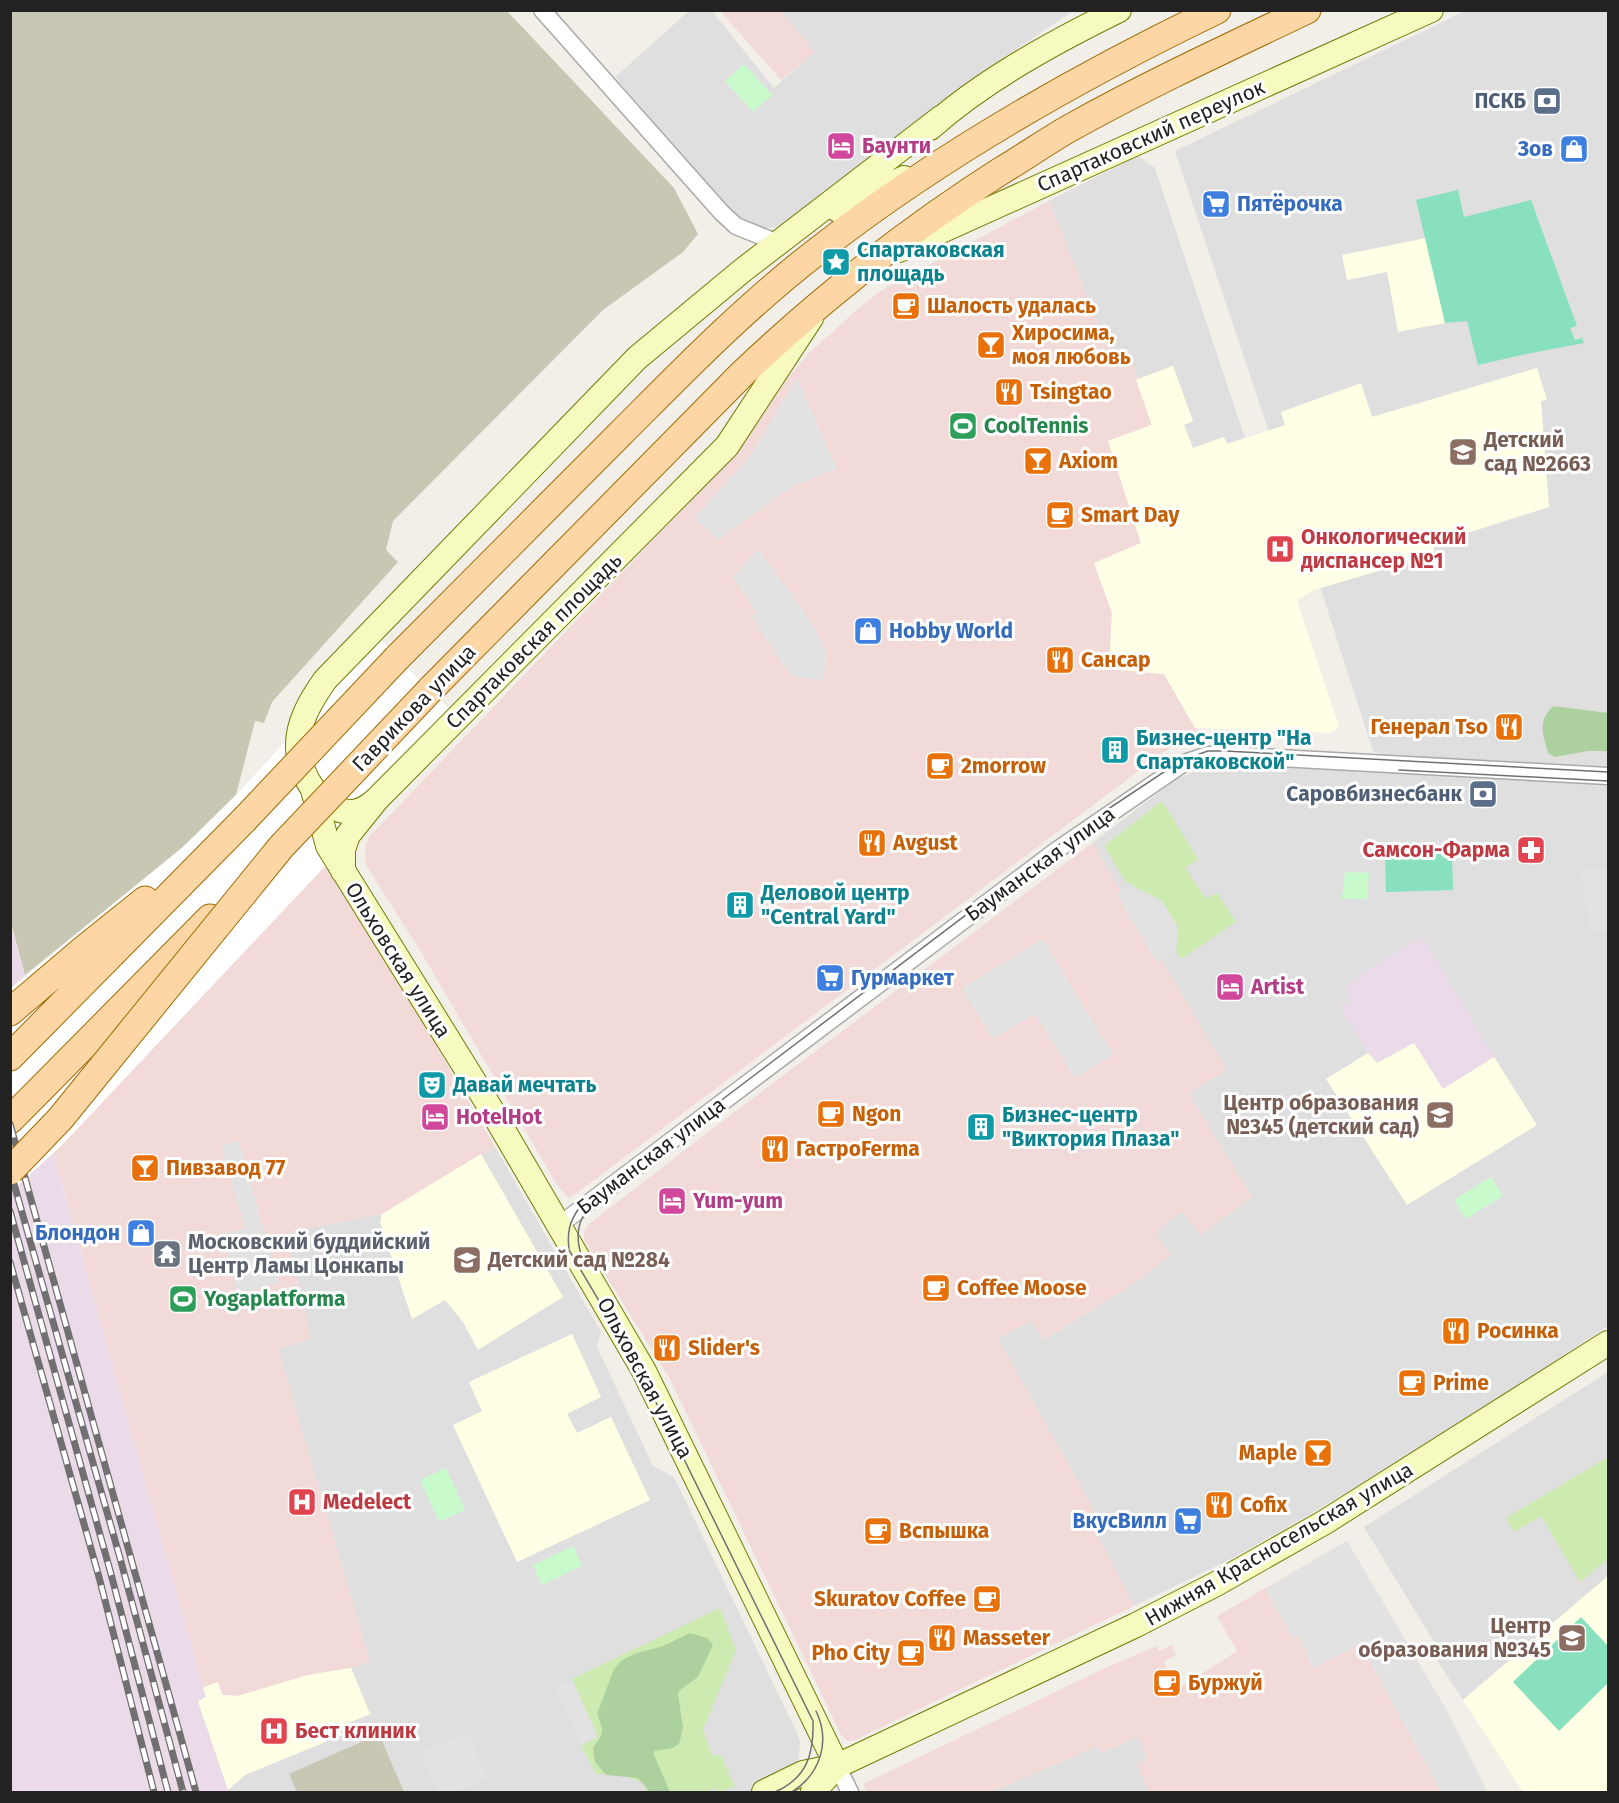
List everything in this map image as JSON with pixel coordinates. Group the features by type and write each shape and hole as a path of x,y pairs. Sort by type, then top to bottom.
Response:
{"main road":[{"path":"10,1057 244,820 397,658 710,344 797,267 895,192 1010,120 1122,58 1217,10"},
{"name":"Спартаковская площадь","path":"822,300 967,192 1068,130 1161,79 1306,10"},
{"name":"Гаврикова улица","path":"10,1120 281,847 430,690 742,374 822,300"},
{"path":"10,1012 244,820"},
{"path":"10,1171 60,1119 281,847"}],"street":[{"path":"542,10 721,212 736,226 785,237 963,149"},
{"path":"710,344 891,162 942,117 1085,20 1119,10"},
{"name":"Спартаковский переулок","path":"872,262 1431,10"},
{"name":"Спартаковская площадь","path":"822,300 727,446 377,799 365,809 352,812 326,802 313,790 301,764 298,748 299,732 307,709 325,680 637,357 785,237 942,117"},
{"name":"Бауманская улица","path":"558,1226 1065,844 1184,763 1202,756 1226,755 1608,776"},
{"name":"Ольховская улица","path":"313,790 328,846 484,1099 618,1323 653,1387 850,1792"},
{"name":"Спартаковская площадь","path":"343,870 343,850 348,835 377,799"},
{"name":"Нижняя Красносельская улица","path":"764,1792 803,1773 837,1766 1136,1625 1216,1584 1335,1516 1608,1342"},
{"name":"Нижняя Красносельская улица","path":"813,1792 837,1766"}],"shaded area":[{"path":"11,11 507,11 674,188 698,234 683,252 603,310 393,521 386,550 398,562 272,702 264,723 255,721 236,795 183,847 25,975 11,923"},
{"path":"689,11 712,11 774,88 814,52 782,12 784,11 1073,11 968,81 778,227 759,229 742,224 615,77"},
{"path":"720,11 781,11 815,52 781,80"},
{"path":"1465,11 1608,11 1608,767 1382,755 1373,751 1175,151"},
{"path":"1138,156 1155,168 1245,438 1227,444 1224,437 1193,448 1184,425 1192,422 1173,366 1138,379 1129,353 1112,359 1049,201"},
{"path":"1049,201 1112,359 1129,353 1152,425 1108,441 1141,543 1094,563 1112,613 1109,668 1164,674 1200,736 1176,744 1161,754 569,1199 557,1185 421,952 366,865 365,848 369,837 731,459 784,382 809,353 860,307 885,288"},
{"path":"1426,238 1445,323 1398,332 1387,272 1347,280 1342,255"},
{"name":"Онкологический диспансер №1","path":"1173,366 1193,421 1184,425 1193,448 1224,437 1227,444 1285,425 1281,412 1361,383 1372,417 1537,368 1547,400 1541,401 1549,507 1433,544 1435,554 1311,591 1297,601 1339,726 1331,733 1195,728 1164,674 1109,669 1112,613 1094,563 1141,543 1108,441 1152,425 1136,380"},
{"path":"797,378 837,469 793,486 718,540 694,518 748,459"},
{"path":"758,549 812,623 827,654 823,681 791,676 751,616 756,612 733,577"},
{"path":"1213,764 1608,784 1608,1326 1437,1439 1305,1517 1233,1558 1134,1606 1089,1520 1096,1517 1086,1496 998,1339 1032,1320 1044,1340 1130,1286 1171,1255 1154,1232 1183,1211 1200,1235 1252,1197 1188,1093 1226,1070 1092,843 1178,778"},
{"path":"1092,843 1227,1070 1188,1093 1252,1197 1200,1235 1182,1212 1155,1232 1171,1255 1130,1286 1043,1340 1032,1320 998,1339 1086,1496 1096,1517 1090,1521 1134,1606 855,1740 848,1741 841,1735 670,1379 584,1240 584,1232 589,1224 707,1133"},
{"path":"327,864 390,966 495,1147 382,1214 286,1233 311,1339 278,1349 370,1661 351,1668 308,1675 238,1696 222,1695 218,1682 203,1688 52,1149 62,1145"},
{"path":"1580,869 1608,869 1608,931 1590,931"},
{"path":"1127,886 1162,901 1178,927 1176,952 1157,963 1117,895"},
{"path":"10,923 25,975 52,1149 206,1697 198,1702 229,1792 11,1792"},
{"path":"1422,936 1494,1057 1443,1089 1376,1064 1340,1007 1351,1000 1344,986"},
{"path":"1043,939 1113,1055 1075,1078 1035,1014 992,1039 962,988"},
{"name":"Центр образования №345 (детский сад)","path":"1414,1043 1443,1089 1494,1057 1537,1125 1407,1205 1326,1079 1368,1053 1377,1063"},
{"path":"239,1141 279,1283 238,1294 222,1235 245,1228 221,1146"},
{"path":"495,1147 601,1332 597,1347 653,1466 674,1477 798,1735 800,1743 798,1763 784,1778 752,1792 229,1792 228,1790 245,1775 341,1735 338,1727 370,1714 351,1668 370,1661 278,1349 311,1339 285,1233 382,1214"},
{"name":"Детский сад №284","path":"481,1154 563,1297 478,1350 463,1322 445,1300 412,1319 380,1222 382,1214"},
{"path":"572,1334 601,1397 567,1414 577,1433 611,1417 650,1500 517,1562 453,1425 482,1411 469,1382"},
{"path":"1608,1372 1608,1576 1463,1700 1431,1651 1437,1647 1364,1527"},
{"path":"1347,1541 1447,1711 1487,1792 1149,1792 1137,1764 1148,1760 1138,1737 1101,1752 1098,1746 991,1792 867,1792 863,1784 1107,1667 1156,1646 1159,1651 1172,1645 1176,1655 1164,1661 1175,1689 1184,1685 1237,1651 1217,1616"},
{"path":"1347,1541 1447,1711 1487,1792 1441,1792 1360,1644 1313,1669 1298,1636 1293,1639 1265,1589"},
{"name":"Центр образования №345","path":"1608,1576 1608,1792 1523,1792 1463,1700"},
{"name":"Бест клиник","path":"351,1668 370,1714 339,1727 342,1735 245,1775 228,1790 198,1701 206,1697 203,1688 218,1682 222,1695 238,1696 308,1675"},
{"path":"572,1679 598,1737 581,1745 555,1687"},
{"path":"468,1732 487,1778 452,1792 437,1792 421,1752"},
{"path":"379,1734 404,1792 297,1792 289,1774"},
{"path":"1138,1737 1148,1760 1138,1765 1149,1792 991,1792 1098,1746 1102,1752"}],"green space":[{"path":"744,64 772,95 753,112 725,81"},
{"path":"1458,190 1464,217 1531,200 1577,326 1570,328 1575,340 1582,338 1584,343 1478,365 1467,321 1445,323 1416,200"},
{"path":"1553,706 1608,713 1608,751 1588,751 1555,757 1548,753 1543,734 1543,723"},
{"path":"1162,801 1198,859 1185,868 1206,899 1217,893 1236,922 1181,959 1176,952 1178,927 1162,901 1126,882 1104,846"},
{"path":"1452,851 1453,890 1386,892 1385,853"},
{"path":"1345,872 1369,873 1367,899 1342,899"},
{"path":"1491,1177 1503,1196 1466,1219 1454,1200"},
{"path":"1608,1457 1608,1559 1580,1582 1541,1516 1514,1532 1506,1518"},
{"path":"446,1468 465,1510 439,1522 420,1480"},
{"path":"573,1546 582,1566 542,1585 533,1565"},
{"path":"720,1608 736,1650 703,1730 712,1756 720,1754 735,1787 717,1792 715,1788 705,1792 647,1792 642,1782 620,1775 596,1774 581,1745 598,1737 572,1679"},
{"path":"1581,1617 1608,1646 1608,1683 1559,1731 1513,1682"},
{"path":"690,1633 707,1638 713,1645 698,1677 678,1694 683,1728 679,1744 672,1748 654,1751 670,1792 650,1792 638,1778 606,1775 595,1762 593,1748 602,1732 597,1714 614,1669 621,1661 634,1654 663,1646"}],"pier":[{"path":"381,639 397,658 454,713 327,864 62,1145 11,1192 11,988 183,847 236,795"}],"tram line":[{"path":"775,1792 795,1780 806,1764 812,1744 813,1721 641,1372 569,1250 570,1228 579,1208 1090,821 1182,760 1208,751 1225,751 1608,772"},
{"path":"1399,770 1608,781"},
{"path":"585,1263 578,1242 578,1234 581,1220 590,1208"},
{"path":"792,1792 810,1776 820,1756 823,1734 816,1711"}],"railway":[{"path":"10,1124 196,1792"},
{"path":"10,1170 120,1558 183,1792"},
{"path":"10,1211 111,1574 168,1792"},
{"path":"10,1262 99,1577 154,1792"}],"place":[{"name":"ПСКБ","path":"1547,101"},
{"name":"Баунти","path":"841,146"},
{"name":"Зов","path":"1574,149"},
{"name":"Пятёрочка","path":"1216,204"},
{"name":"Спартаковская площадь","path":"836,262"},
{"name":"Шалость удалась","path":"906,306"},
{"name":"Хиросима, моя любовь","path":"991,345"},
{"name":"Tsingtao","path":"1009,392"},
{"name":"CoolTennis","path":"963,426"},
{"name":"Детский сад №2663","path":"1463,452"},
{"name":"Axiom","path":"1038,461"},
{"name":"Smart Day","path":"1060,515"},
{"name":"Онкологический диспансер №1","path":"1280,549"},
{"name":"Hobby World","path":"868,631"},
{"name":"Сансар","path":"1060,660"},
{"name":"Генерал Tso","path":"1509,727"},
{"name":"Бизнес-центр \"На Спартаковской\"","path":"1115,750"},
{"name":"2morrow","path":"940,766"},
{"name":"Саровбизнесбанк","path":"1483,794"},
{"name":"Avgust","path":"872,843"},
{"name":"Самсон-Фарма","path":"1531,850"},
{"name":"Деловой центр \"Central Yard\"","path":"740,905"},
{"name":"Гурмаркет","path":"830,978"},
{"name":"Artist","path":"1230,987"},
{"name":"Давай мечтать","path":"432,1085"},
{"name":"Ngon","path":"831,1114"},
{"name":"Центр образования №345 (детский сад)","path":"1440,1115"},
{"name":"HotelHot","path":"435,1117"},
{"name":"Бизнес-центр \"Виктория Плаза\"","path":"981,1127"},
{"name":"ГастроFerma","path":"775,1149"},
{"name":"Пивзавод 77","path":"145,1168"},
{"name":"Yum-yum","path":"672,1201"},
{"name":"Блондон","path":"141,1233"},
{"name":"Московский буддийский Центр Ламы Цонкапы","path":"167,1254"},
{"name":"Детский сад №284","path":"467,1260"},
{"name":"Coffee Moose","path":"936,1288"},
{"name":"Yogaplatforma","path":"183,1299"},
{"name":"Росинка","path":"1456,1331"},
{"name":"Slider's","path":"667,1348"},
{"name":"Prime","path":"1412,1383"},
{"name":"Maple","path":"1318,1453"},
{"name":"Medelect","path":"302,1502"},
{"name":"Cofix","path":"1219,1505"},
{"name":"ВкусВилл","path":"1188,1521"},
{"name":"Вспышка","path":"878,1531"},
{"name":"Skuratov Coffee","path":"987,1599"},
{"name":"Masseter","path":"942,1638"},
{"name":"Центр образования №345","path":"1572,1638"},
{"name":"Pho City","path":"911,1653"},
{"name":"Буржуй","path":"1167,1683"},
{"name":"Бест клиник","path":"274,1731"}]}
